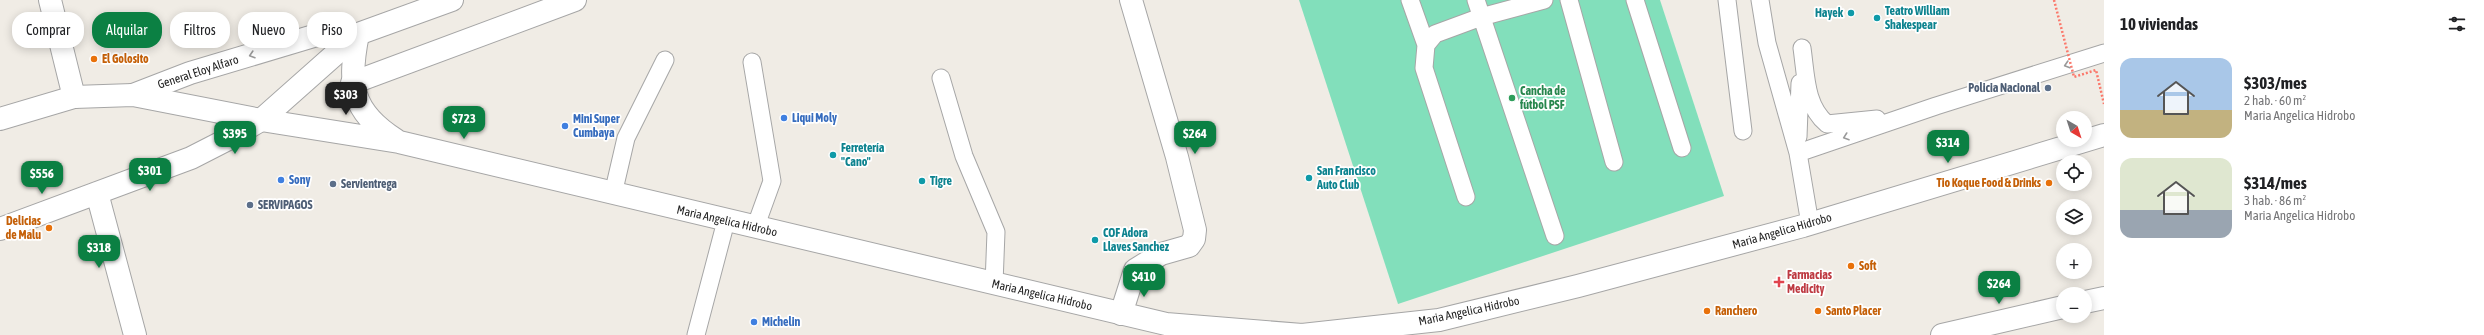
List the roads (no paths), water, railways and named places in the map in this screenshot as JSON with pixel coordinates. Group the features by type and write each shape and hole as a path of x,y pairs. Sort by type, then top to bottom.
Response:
{"street":[{"path":"50,0 74,97"},
{"name":"General Eloy Alfaro","path":"133,95 190,73 317,35 358,34 452,0"},
{"path":"352,83 575,0"},
{"path":"1121,314 1135,270 1160,254 1189,246 1194,239 1195,230 1177,157 1131,0"},
{"path":"358,34 352,64 352,83 365,112 377,128 399,142"},
{"name":"General Eloy Alfaro","path":"0,229 191,158 261,120 358,34"},
{"name":"Maria Angelica Hidrobo","path":"0,119 74,97 133,95 261,120 399,142 755,228 1166,324 1302,335 1439,320 1578,286 1810,224 2104,135"},
{"path":"97,194 135,335"},
{"path":"2092,301 2104,298"},
{"path":"1942,335 2056,309"}],"lane":[{"path":"1410,0 1426,45 1424,68 1466,197"},
{"path":"1476,0 1555,236"},
{"path":"1426,45 1435,34 1481,17 1544,0"},
{"path":"1569,0 1614,162"},
{"path":"1635,0 1682,148"},
{"path":"1727,0 1743,131"},
{"path":"1760,0 1767,43 1798,153 1810,224"},
{"path":"1798,153 1802,48 1811,104 1816,115 1827,124 1905,116"},
{"path":"1798,153 1905,116 2104,53"},
{"path":"613,194 626,138 665,60"},
{"path":"752,62 772,182 755,228"},
{"path":"941,78 964,156 996,232 994,284"},
{"path":"696,335 726,221"}],"place":[{"name":"Hayek","path":"1851,13"},
{"name":"Teatro William Shakespear","path":"1877,18"},
{"name":"El Golosito","path":"94,59"},
{"name":"Policia Nacional","path":"2048,88"},
{"name":"Cancha de fútbol PSF","path":"1512,98"},
{"name":"Liqui Moly","path":"784,118"},
{"name":"Mini Super Cumbaya","path":"565,126"},
{"name":"Ferretería \"Cano\"","path":"833,155"},
{"name":"San Francisco Auto Club","path":"1309,178"},
{"name":"Sony","path":"281,180"},
{"name":"Tigre","path":"922,181"},
{"name":"Tio Koque Food & Drinks","path":"2049,183"},
{"name":"Servientrega","path":"333,184"},
{"name":"SERVIPAGOS","path":"250,205"},
{"name":"Delicias de Malu","path":"49,228"},
{"name":"COF Adora Llaves Sanchez","path":"1095,240"},
{"name":"Soft","path":"1851,266"},
{"name":"Farmacias Medicity","path":"1779,282"},
{"name":"Ranchero","path":"1707,311"},
{"name":"Santo Placer","path":"1818,311"},
{"name":"Michelin","path":"754,322"}]}
